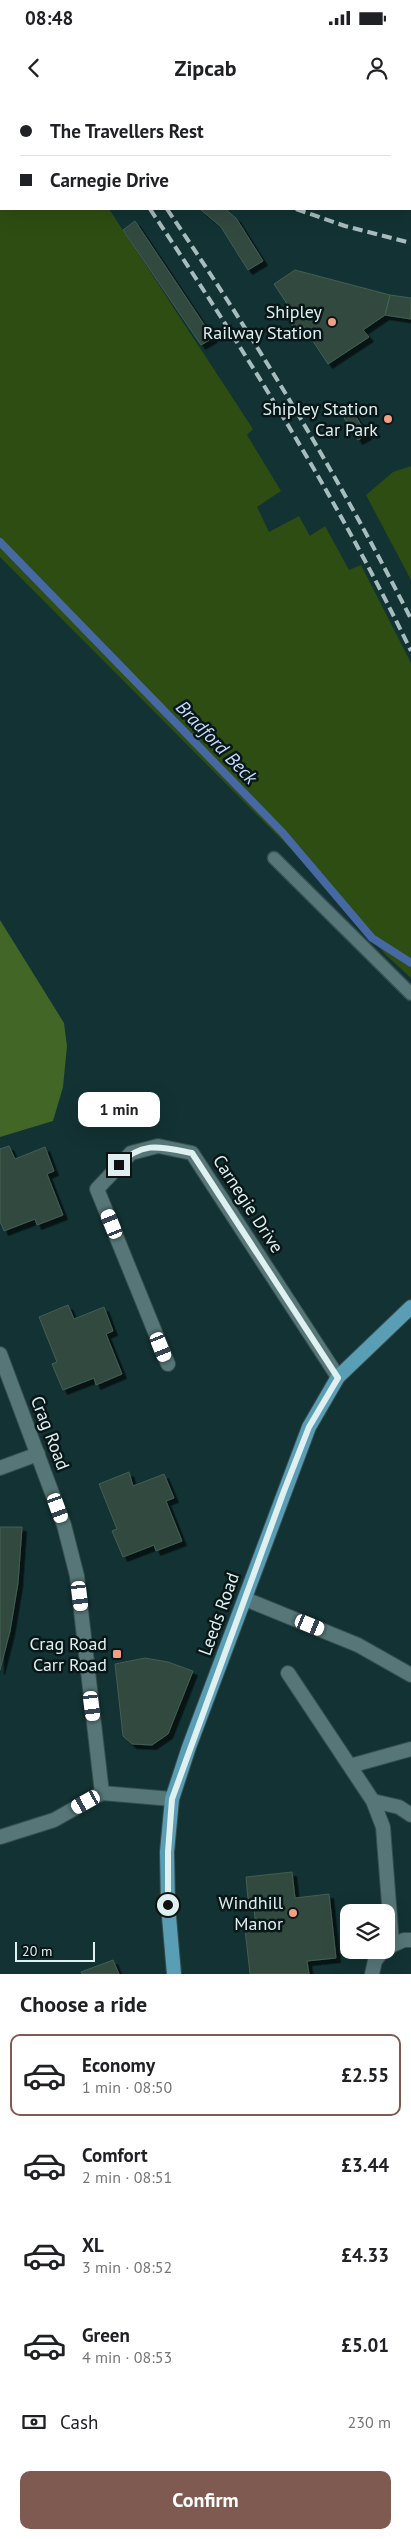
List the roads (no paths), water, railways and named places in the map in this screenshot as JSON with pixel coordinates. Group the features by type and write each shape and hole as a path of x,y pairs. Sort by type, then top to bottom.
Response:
{"main road":[{"name":"Leeds Road","path":"174,1974 168,1905 168,1852 172,1799 189,1747 309,1427 338,1378 411,1307"}],"street":[{"name":"Carnegie Drive","path":"168,1364 97,1189 130,1153 158,1146 192,1153 338,1378"},
{"name":"Crag Road","path":"0,1354 64,1525 77,1576 102,1793"},
{"path":"0,1468 38,1454"},
{"path":"245,1599 358,1645 411,1675"},
{"path":"288,1673 373,1802 383,1827 386,1904"},
{"path":"350,1766 411,1749"},
{"path":"0,1837 54,1820 102,1793 172,1799"},
{"path":"373,1802 398,1807 411,1816"},
{"path":"395,1945 411,1940"},
{"path":"372,1974 377,1959"}],"lane":[{"path":"274,858 411,994"}],"waterway":[{"name":"Bradford Beck","path":"0,542 282,832 372,938 411,963"}],"railway":[{"path":"151,210 255,370 321,480 411,651"},
{"path":"168,210 233,308 326,461 411,619"},
{"path":"299,210 345,226 411,243"}],"place":[{"name":"Shipley Railway Station","path":"332,322"},
{"name":"Shipley Station Car Park","path":"388,419"},
{"name":"Crag Road Carr Road","path":"117,1654"},
{"name":"Windhill Manor","path":"293,1913"}]}
